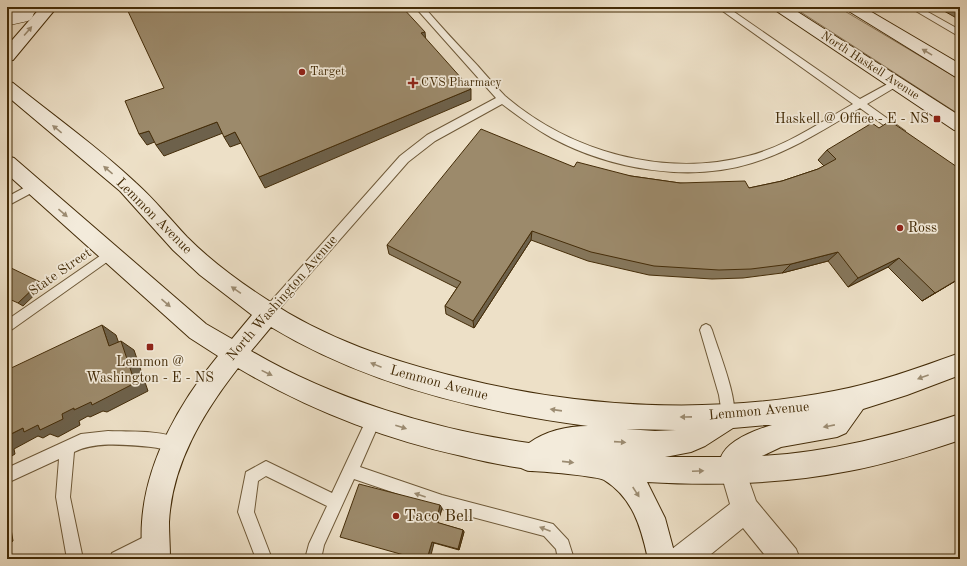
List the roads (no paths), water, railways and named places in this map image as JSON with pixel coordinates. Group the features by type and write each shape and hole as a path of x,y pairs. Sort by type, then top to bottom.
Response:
{"main road":[{"path":"7,17 25,14 42,7"},
{"path":"7,56 49,7"},
{"name":"North Haskell Avenue","path":"780,7 960,125"},
{"path":"852,7 960,72"},
{"name":"Lemmon Avenue","path":"7,87 127,186 188,251 224,281 268,313 329,346 382,368 429,382 496,399 591,415 641,417 728,416 794,410 855,399 913,381 960,364"},
{"path":"7,163 198,331 233,354 264,372 317,396 374,419 427,436 530,458 608,466 685,471 733,470 814,464 894,449 960,427"},
{"path":"7,173 31,184"},
{"name":"North Washington Avenue","path":"155,550 155,516 161,484 176,444 208,386 268,313"},
{"path":"786,559 745,509 733,470 733,462 746,449 767,438 837,424 855,399"},
{"path":"530,458 548,446 572,439 663,445 691,439 712,428 728,416"},
{"path":"608,466 631,484 647,509 658,540 662,559"},
{"path":"682,559 745,509"}],"lane":[{"path":"419,7 503,99 538,125 584,149 618,159 650,165 701,168 749,160 789,144 896,83"},
{"path":"721,7 909,137"},
{"path":"913,7 960,34"},
{"name":"North Washington Avenue","path":"268,313 404,159 431,138 503,99"},
{"path":"7,202 31,184"},
{"name":"State Street","path":"8,325 110,254"},
{"path":"706,330 726,395 728,416"},
{"path":"313,559 317,544 374,419"},
{"path":"7,476 81,441 108,438 152,440 176,444"},
{"path":"67,448 63,497 75,559"},
{"path":"264,559 246,512 252,477 266,468 336,503"},
{"path":"351,471 442,502 548,529 563,545 566,559"},
{"path":"118,559 155,550"}],"place":[{"name":"Target","path":"302,72"},
{"name":"CVS Pharmacy","path":"413,83"},
{"name":"Haskell @ Office - E - NS","path":"937,119"},
{"name":"Ross","path":"900,228"},
{"name":"Lemmon @ Washington - E - NS","path":"150,347"},
{"name":"Taco Bell","path":"396,516"}]}
